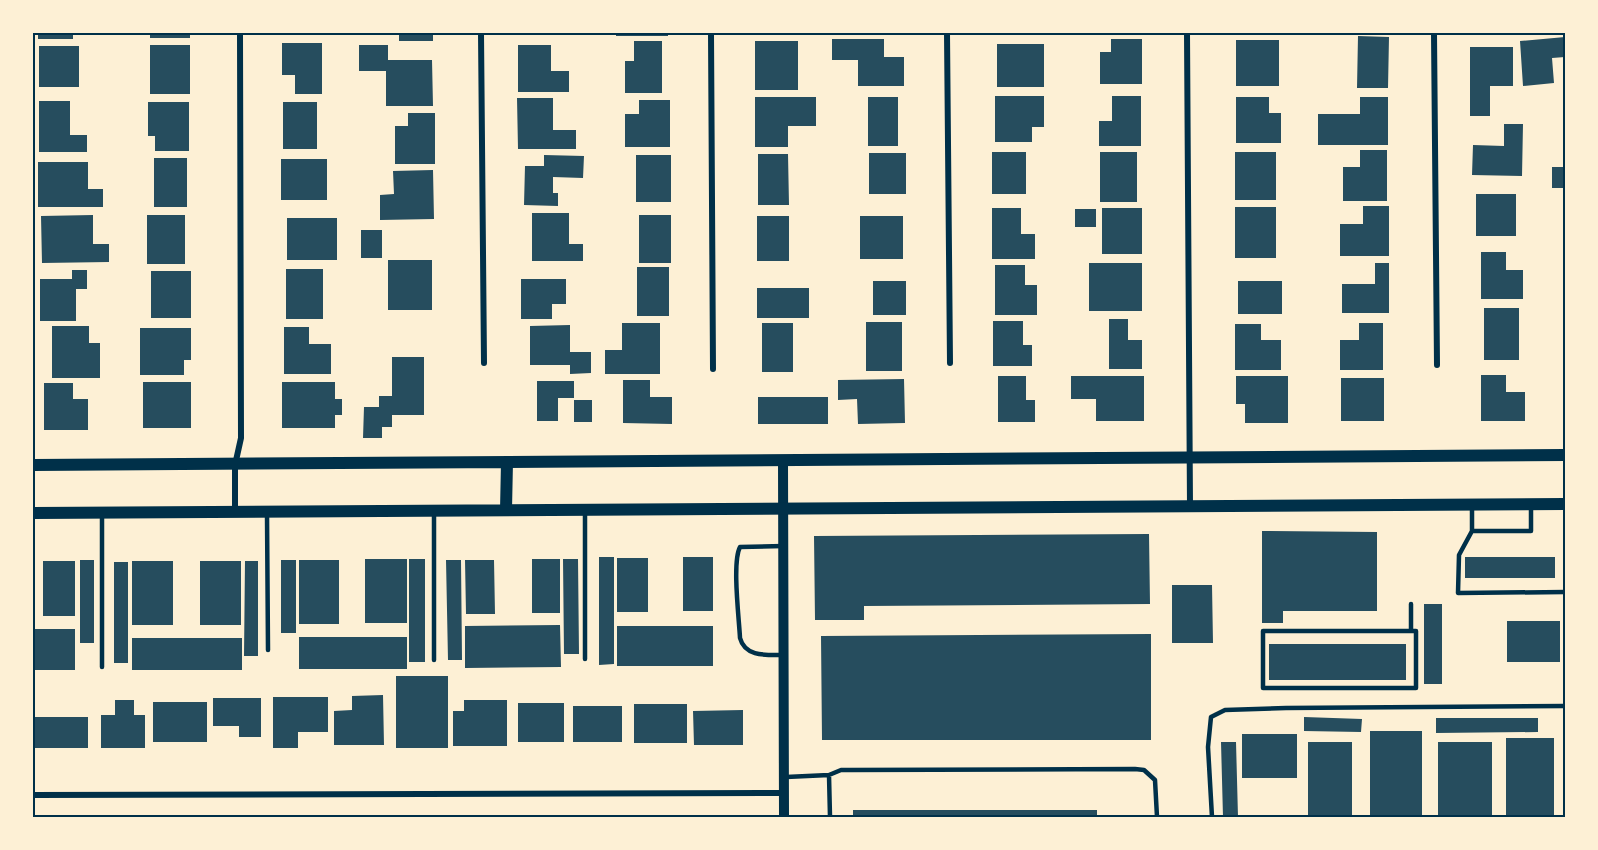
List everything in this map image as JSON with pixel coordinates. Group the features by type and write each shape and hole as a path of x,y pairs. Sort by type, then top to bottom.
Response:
{"main road":[{"path":"33,465 1565,455"},
{"path":"506,510 507,462"},
{"path":"33,513 1565,504"}],"street":[{"path":"235,512 235,465 241,438 240,33"},
{"path":"481,33 484,363"},
{"path":"711,33 713,369"},
{"path":"947,33 950,363"},
{"path":"1187,33 1190,506"},
{"path":"1434,33 1437,365"},
{"path":"783,460 784,817"},
{"path":"33,795 784,793"}],"lane":[{"path":"1472,531 1532,531 1531,504"},
{"path":"1472,505 1472,531 1459,555 1458,593 1565,591"},
{"path":"585,510 585,659"},
{"path":"267,511 268,650"},
{"path":"434,511 434,660"},
{"path":"102,513 102,667"},
{"path":"784,546 740,547 737,571 742,644 749,652 784,655"},
{"path":"1411,604 1411,631"},
{"path":"1263,631 1411,631 1416,631 1416,688 1263,688 1263,631"},
{"path":"1212,817 1208,747 1211,717 1225,710 1565,706"},
{"path":"784,777 829,776 841,770 1143,770 1155,780 1156,817"},
{"path":"829,776 830,817"}],"building":[{"path":"38,33 73,33 73,39 38,39"},
{"path":"150,33 190,33 190,38 150,38"},
{"path":"399,33 433,33 433,41 399,41"},
{"path":"616,33 668,33 668,36 616,36"},
{"path":"1358,36 1389,37 1388,88 1357,88"},
{"path":"1565,37 1565,57 1552,58 1554,83 1523,86 1520,41"},
{"path":"832,39 884,39 884,57 904,57 904,86 858,86 858,60 832,60"},
{"path":"1111,39 1142,39 1142,84 1100,84 1100,52 1111,52"},
{"path":"1236,40 1279,40 1279,86 1236,86"},
{"path":"634,41 662,41 662,93 625,93 625,61 634,61"},
{"path":"755,41 798,41 798,90 755,90"},
{"path":"282,43 322,43 322,94 295,94 295,75 282,75"},
{"path":"997,44 1044,44 1044,87 997,87"},
{"path":"150,45 190,45 190,94 150,94"},
{"path":"359,45 388,45 388,60 432,60 433,106 386,106 386,71 359,71"},
{"path":"518,45 551,45 551,71 569,71 569,92 518,92"},
{"path":"39,46 79,46 79,87 39,87"},
{"path":"1470,47 1513,47 1513,86 1490,86 1490,116 1470,116"},
{"path":"995,96 1044,96 1044,127 1032,127 1032,142 995,142"},
{"path":"1112,96 1141,96 1141,146 1099,146 1099,121 1112,121"},
{"path":"755,97 816,97 816,126 788,126 788,147 755,147"},
{"path":"868,97 898,97 898,146 868,146"},
{"path":"1236,97 1269,97 1269,113 1281,113 1281,143 1236,143"},
{"path":"1360,97 1388,97 1388,145 1318,145 1318,114 1360,114"},
{"path":"517,98 553,98 553,130 576,130 576,149 518,149"},
{"path":"639,100 670,100 670,147 625,147 625,114 639,114"},
{"path":"39,101 70,101 70,135 87,135 87,152 39,152"},
{"path":"148,102 189,102 189,151 155,151 155,136 148,136"},
{"path":"283,102 317,102 317,149 283,149"},
{"path":"408,113 435,113 435,164 395,164 395,126 408,126"},
{"path":"1504,124 1523,124 1522,176 1472,175 1473,145 1504,146"},
{"path":"1360,150 1387,150 1387,201 1343,201 1343,167 1360,167"},
{"path":"992,152 1026,152 1026,194 992,194"},
{"path":"1100,152 1137,152 1137,202 1100,202"},
{"path":"1235,152 1276,152 1276,200 1235,200"},
{"path":"869,153 906,153 906,194 869,194"},
{"path":"758,154 788,154 789,205 758,205"},
{"path":"544,155 584,156 583,178 553,177 553,193 558,193 558,206 524,205 525,166 544,166"},
{"path":"636,155 671,155 671,202 636,202"},
{"path":"154,158 187,158 187,207 154,207"},
{"path":"281,159 327,159 327,200 281,200"},
{"path":"38,162 88,162 88,189 103,189 103,207 38,207"},
{"path":"1552,167 1565,167 1565,188 1552,188"},
{"path":"433,170 434,219 380,220 380,195 394,194 393,171"},
{"path":"1476,194 1516,194 1516,236 1476,236"},
{"path":"1363,206 1389,206 1389,256 1340,256 1340,224 1363,224"},
{"path":"1235,207 1276,207 1276,258 1235,258"},
{"path":"992,208 1021,208 1021,234 1035,234 1035,259 992,259"},
{"path":"1102,208 1142,208 1142,254 1102,254"},
{"path":"1075,209 1096,209 1096,227 1075,227"},
{"path":"532,213 569,213 569,244 583,244 583,261 532,261"},
{"path":"93,215 93,244 109,244 109,262 42,263 41,216"},
{"path":"147,215 185,215 185,264 147,264"},
{"path":"639,215 671,215 671,263 639,263"},
{"path":"757,216 789,216 789,261 757,261"},
{"path":"860,216 903,216 903,259 860,259"},
{"path":"287,218 337,218 337,260 287,260"},
{"path":"361,230 382,230 382,258 361,258"},
{"path":"1481,252 1506,252 1506,270 1523,270 1523,299 1481,299"},
{"path":"388,260 432,260 432,310 388,310"},
{"path":"1089,263 1142,263 1142,311 1089,311"},
{"path":"1375,263 1389,263 1389,313 1342,313 1342,284 1375,284"},
{"path":"995,265 1025,265 1025,285 1037,285 1037,315 995,315"},
{"path":"637,267 669,267 669,316 637,316"},
{"path":"286,269 323,269 323,319 286,319"},
{"path":"72,270 87,270 87,289 76,289 76,321 40,321 40,279 72,279"},
{"path":"151,271 191,271 191,318 151,318"},
{"path":"521,279 566,279 566,304 552,304 552,319 521,319"},
{"path":"873,281 906,281 906,315 873,315"},
{"path":"1238,281 1282,281 1282,314 1238,314"},
{"path":"757,288 809,288 809,318 757,318"},
{"path":"1484,308 1519,308 1519,360 1484,360"},
{"path":"1109,319 1128,319 1128,340 1142,340 1142,369 1109,369"},
{"path":"993,321 1023,321 1023,345 1032,345 1032,366 993,366"},
{"path":"866,322 902,322 902,371 866,371"},
{"path":"622,323 660,323 660,374 605,374 605,350 622,350"},
{"path":"762,323 793,323 793,372 762,372"},
{"path":"1359,323 1383,323 1383,370 1340,370 1340,340 1359,340"},
{"path":"1235,324 1261,324 1261,340 1281,340 1281,370 1235,370"},
{"path":"570,325 570,352 591,352 591,373 570,374 570,365 530,365 530,326"},
{"path":"52,326 89,326 89,343 100,343 100,378 52,378"},
{"path":"284,327 309,327 309,344 331,344 331,374 284,374"},
{"path":"140,328 191,328 191,360 184,360 184,375 140,375"},
{"path":"392,357 424,357 424,415 392,415 392,427 382,427 382,438 363,438 364,407 379,407 379,396 392,396"},
{"path":"1481,375 1506,375 1506,392 1525,392 1525,421 1481,421"},
{"path":"998,376 1026,376 1026,400 1035,400 1035,422 998,422"},
{"path":"1071,376 1144,376 1144,421 1096,421 1096,399 1071,399"},
{"path":"1236,376 1288,376 1288,423 1245,423 1245,404 1236,404"},
{"path":"1341,378 1384,378 1384,421 1341,421"},
{"path":"904,379 905,423 858,424 857,399 838,400 838,380"},
{"path":"623,380 650,380 650,397 672,397 672,424 623,423"},
{"path":"537,381 574,381 574,398 558,398 558,421 537,421"},
{"path":"143,382 191,382 191,428 143,428"},
{"path":"282,382 335,382 335,399 342,399 342,415 335,415 335,428 282,428"},
{"path":"44,383 73,383 73,399 88,399 88,430 44,430"},
{"path":"758,397 828,397 828,424 758,424"},
{"path":"574,400 592,400 592,422 574,422"},
{"path":"1262,531 1377,532 1377,611 1283,611 1283,623 1262,623"},
{"path":"1149,534 1150,604 864,606 864,620 815,620 814,536"},
{"path":"599,557 614,557 614,664 599,665"},
{"path":"683,557 713,557 713,611 683,611"},
{"path":"1465,557 1555,557 1555,578 1465,578"},
{"path":"617,558 648,558 648,612 617,612"},
{"path":"365,559 407,559 407,623 365,623"},
{"path":"409,559 425,559 425,662 409,662"},
{"path":"532,559 560,559 560,613 532,613"},
{"path":"563,559 578,559 579,654 564,654"},
{"path":"80,560 94,560 94,643 80,643"},
{"path":"281,560 296,560 296,633 281,633"},
{"path":"299,560 339,560 339,624 299,624"},
{"path":"446,560 461,560 462,660 448,660"},
{"path":"465,560 494,560 495,614 466,614"},
{"path":"43,561 75,561 75,616 43,616"},
{"path":"132,561 173,561 173,625 132,625"},
{"path":"200,561 241,561 241,625 200,625"},
{"path":"245,561 258,561 258,656 244,656"},
{"path":"114,562 128,562 128,663 114,663"},
{"path":"1172,585 1212,585 1213,643 1172,643"},
{"path":"1424,604 1442,604 1442,684 1424,684"},
{"path":"1507,621 1560,621 1560,662 1507,662"},
{"path":"560,625 561,667 465,668 465,626"},
{"path":"617,626 713,626 713,666 617,666"},
{"path":"33,629 75,629 75,670 33,670"},
{"path":"1151,634 1151,740 822,740 821,636"},
{"path":"299,637 407,637 407,669 299,669"},
{"path":"132,638 242,638 242,670 132,670"},
{"path":"1269,644 1406,644 1406,680 1269,680"},
{"path":"396,676 448,676 448,748 396,748"},
{"path":"383,695 384,745 334,745 334,711 352,710 352,696"},
{"path":"273,697 328,697 328,732 298,732 298,748 273,748"},
{"path":"213,698 261,698 261,737 239,737 239,726 213,726"},
{"path":"115,700 134,700 134,715 145,715 145,748 101,748 101,715 115,715"},
{"path":"464,700 507,700 507,746 453,746 453,711 464,711"},
{"path":"153,702 207,702 207,742 153,742"},
{"path":"518,703 564,703 564,742 518,742"},
{"path":"634,704 687,704 687,743 634,743"},
{"path":"573,706 622,706 622,742 573,742"},
{"path":"743,710 743,745 694,745 693,711"},
{"path":"34,717 88,717 88,748 34,748"},
{"path":"1304,717 1362,719 1361,732 1304,731"},
{"path":"1436,718 1538,718 1538,732 1436,733"},
{"path":"1370,731 1422,731 1422,817 1370,817"},
{"path":"1242,734 1297,734 1297,778 1242,778"},
{"path":"1506,738 1554,738 1554,817 1506,817"},
{"path":"1221,742 1236,742 1238,817 1223,817"},
{"path":"1308,742 1352,742 1352,817 1308,817"},
{"path":"1438,742 1492,742 1492,817 1438,817"},
{"path":"853,810 1097,810 1097,817 853,817"}]}
